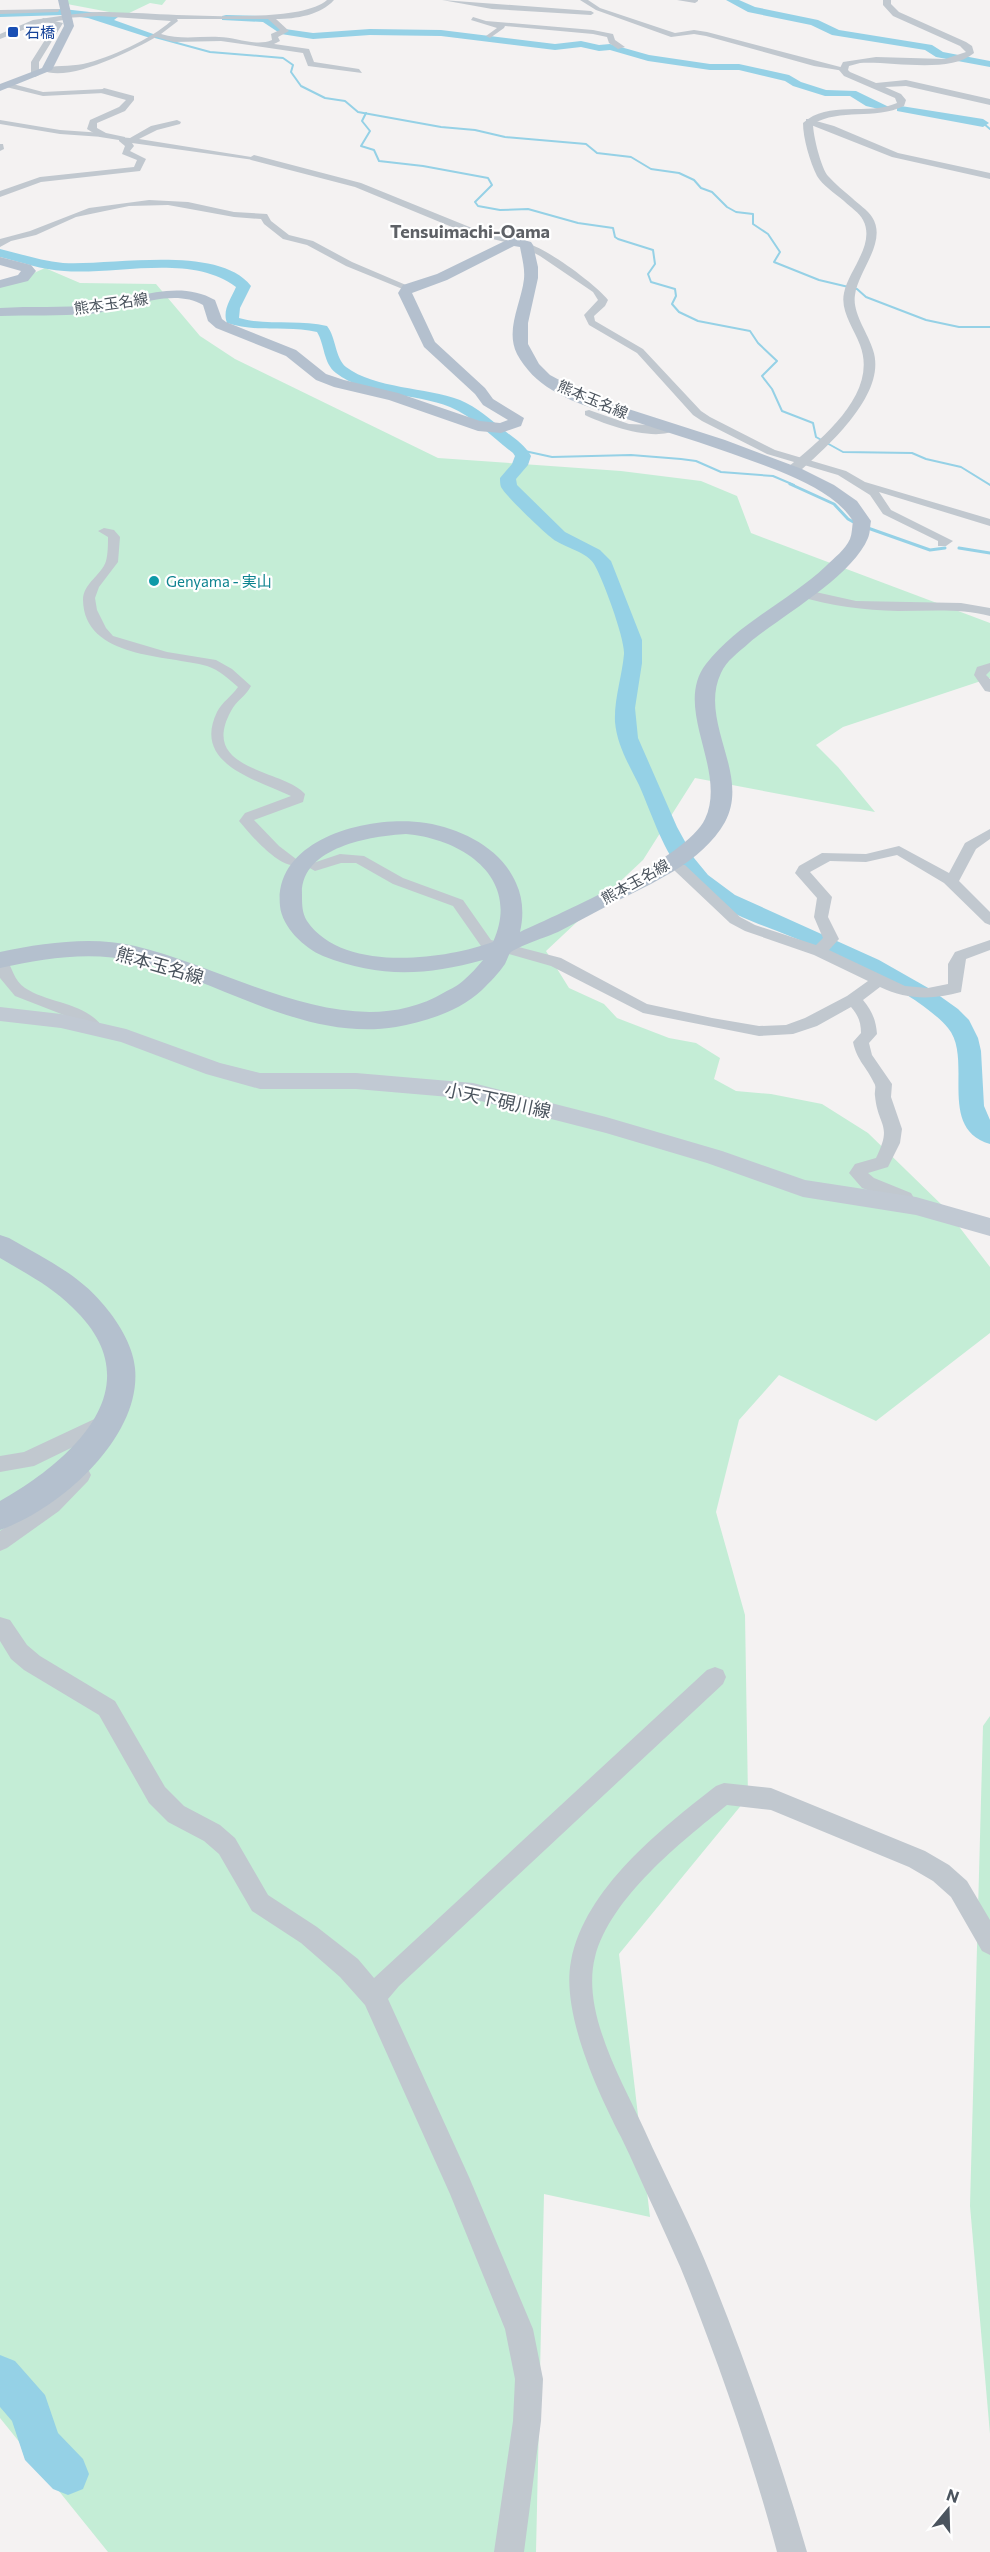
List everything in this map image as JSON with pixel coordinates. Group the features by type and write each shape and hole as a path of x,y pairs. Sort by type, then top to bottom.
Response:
{"main road":[{"path":"5,87 46,70 68,32 69,26 57,13"},
{"path":"408,288 442,277 519,243"},
{"name":"熊本玉名線","path":"0,960 44,951 97,948 134,953 307,1012 371,1020 427,1012 449,1002 483,978 506,944 513,923 513,906 507,885 497,865 480,849 461,838 419,827 394,827 346,835 318,850 302,865 292,881 289,903 293,915 306,934 339,955 366,962 412,965 441,963 475,956 506,947 673,866 715,821 720,808 722,782 706,710 705,691 712,669 728,650 839,565 857,546 861,529 856,510 846,500 791,464 670,429 568,392 553,383 530,364 521,348 519,334 531,270 519,243"},
{"path":"0,261 26,268 29,271 23,278 0,284"},
{"name":"熊本玉名線","path":"0,312 92,309 156,296 200,296 210,303 215,321 291,353 321,377 339,384 393,396 491,427 509,426 515,423 516,418 488,402 480,391 429,344 405,293 408,288"},
{"name":"小天下硯川線","path":"0,1014 21,1015 96,1029 145,1042 223,1071 260,1081 356,1081 472,1091 627,1131 714,1157 803,1188 893,1201 990,1227"},
{"path":"0,1245 65,1286 92,1310 112,1341 121,1367 121,1393 110,1420 89,1451 55,1483 0,1516"}],"street":[{"path":"0,12 173,18 211,15 271,18 321,9 332,0"},
{"path":"445,0 488,6 591,13"},
{"path":"584,0 598,9 674,35 694,32 707,34 817,64 844,69 847,74 898,96 902,100 901,104 886,109 826,115 809,121"},
{"path":"680,0 694,1"},
{"path":"844,69 846,64 861,60 958,59 970,53 969,48 896,14 887,5 887,0"},
{"path":"488,6 470,14 472,22 581,31 610,36 612,41 621,47"},
{"path":"0,37 57,13"},
{"path":"35,75 35,62 59,23 57,13"},
{"path":"87,16 110,23"},
{"path":"46,70 62,70 99,63 165,30 175,21 173,18"},
{"path":"264,46 276,41 274,36 285,31 271,18"},
{"path":"489,22 502,27 489,36"},
{"path":"570,39 581,31"},
{"path":"142,33 174,40 220,39 306,51 311,64 359,71"},
{"path":"875,86 906,83 990,102"},
{"path":"5,87 43,94 116,92 131,98 126,106 93,122 92,129 103,135"},
{"path":"809,121 829,126 854,140 896,156 990,176"},
{"path":"791,464 814,451 828,436 853,407 871,373 870,357 852,316 851,287 872,242 872,227 868,218 822,176 808,132 809,121"},
{"path":"0,122 60,132 169,142"},
{"path":"130,138 175,123 185,128"},
{"path":"130,138 254,158 358,185 468,230 519,243 549,256 560,266 590,284 603,300 602,304 589,315 592,324 640,351 697,413 791,464 823,467 842,473 874,493 887,512 918,529 947,541 942,544"},
{"path":"2,191 40,180 137,169 141,159 125,152 130,146 130,138"},
{"path":"0,244 7,239 36,232 61,218 113,204 141,201 188,205 236,216 264,216 267,222 286,237 310,243 349,264 408,288"},
{"path":"589,413 609,423 641,430 670,429"},
{"path":"862,484 990,523"},
{"path":"104,531 110,532 114,537 112,562 93,587 89,598 100,629 109,639 153,652 212,663 245,686 224,710 215,737 220,750 232,762 251,774 276,782 298,794 298,799 250,816 246,821 283,859 293,862"},
{"path":"802,593 817,598 870,606 960,606 990,612"},
{"path":"990,667 981,670 980,675 990,688"},
{"path":"952,881 970,846 990,834"},
{"path":"824,946 821,917 825,897 802,873 804,869 827,856 866,858 899,850 952,881 953,885 990,920"},
{"path":"315,867 340,858 359,860 398,881 458,903 486,943 556,962 643,1008 759,1031 787,1030 811,1022 853,1000 878,981"},
{"path":"673,866 742,924 824,946 878,981 911,994 956,988 956,964 960,956 990,945"},
{"path":"0,960 9,981 20,992 75,1013 96,1029"},
{"path":"853,1000 863,1008 869,1021 869,1034 861,1042 864,1056 884,1084 884,1096 894,1129 892,1143 882,1163 861,1168 858,1173 868,1183 905,1198"},
{"path":"0,1464 27,1460 110,1420"},
{"path":"0,1542 52,1505 81,1476 84,1466 110,1420"},
{"path":"0,1550 38,1515"},
{"path":"0,1627 3,1627 19,1652 32,1663 107,1708 157,1795 176,1814 212,1833 226,1846 260,1903 325,1948 349,1968 374,1996 460,2186 519,2329 529,2389 527,2421 509,2552"},
{"path":"374,1996 390,1977 716,1677"},
{"path":"792,2552 768,2466 699,2279 630,2128 619,2110 586,2023 582,1984 583,1960 592,1929 625,1885 678,1829 724,1794 771,1799 917,1859 941,1873 959,1889 990,1943"}],"green space":[{"path":"64,0 166,0 162,5 150,3 125,15 67,4"},
{"path":"45,268 80,283 156,284 200,336 235,359 438,458 621,471 701,481 737,496 751,533 990,623 990,678 843,727 816,745 838,767 875,812 695,778 643,860 546,951 569,988 604,1004 617,1018 669,1038 696,1043 720,1058 714,1079 736,1091 771,1094 822,1104 868,1133 944,1207 990,1267 990,1333 876,1421 779,1375 739,1420 716,1512 745,1615 748,1797 619,1954 650,2217 544,2194 536,2552 108,2552 0,2418 0,286"},
{"path":"990,1716 990,2434 970,2206 983,1726"}],"waterway":[{"path":"731,0 752,10 814,22 836,33 928,47 940,55 990,64"},
{"path":"0,14 63,12 113,17"},
{"path":"93,17 151,35"},
{"path":"226,18 266,19 280,30"},
{"path":"285,32 313,36 370,32 441,33 555,47 581,44 599,48 610,47 648,58 710,67 739,67 789,78 797,84 825,93 852,93 870,104 883,107"},
{"path":"155,37 210,52 283,58 293,65 291,72 301,86 325,98 345,101 358,112 366,113"},
{"path":"901,109 983,123"},
{"path":"366,113 441,127 475,130 505,137 586,144 597,153 631,157 651,169 679,173 694,180 701,188 712,192 727,207 736,212 753,214 753,224 768,234 780,252 774,262 819,280 857,289 866,297 926,320 959,327 990,327"},
{"path":"366,113 362,121 370,131 361,146 374,150 379,161 423,166 488,178 492,185 475,202 478,206 500,210 528,209 578,223 613,228 615,237 618,239 653,250 655,264 648,274 651,282 675,289 676,296 672,304 679,312 698,321 750,331 758,343 777,361 762,376 772,389 782,411 813,423 816,437 843,452 912,453 926,459 961,467 990,485"},
{"path":"983,123 990,129"},
{"path":"0,253 63,267 185,265 209,268 229,275 244,286 233,308 232,320 254,325 300,325 322,329 328,338 334,360 341,370 365,381 456,404 481,419 520,450 523,456 520,465 508,478 509,486 559,536 594,554 602,561 633,640 625,708 628,738 666,827 684,861 700,880 727,900 871,965 921,994 950,1015 960,1026 966,1038 969,1051 971,1106 975,1118 990,1135"},
{"path":"520,450 552,457 631,455 681,459 696,461 721,472 773,476 794,485"},
{"path":"790,484 834,504 848,519 857,524"},
{"path":"865,527 930,550 945,548"},
{"path":"959,548 990,553"},
{"path":"0,2376 30,2410 40,2445 68,2474"}],"place":[{"name":"石橋","path":"13,32"},
{"name":"Genyama - 実山","path":"154,581"}],"district":[{"name":"Tensuimachi-Oama","path":"470,231"}]}
